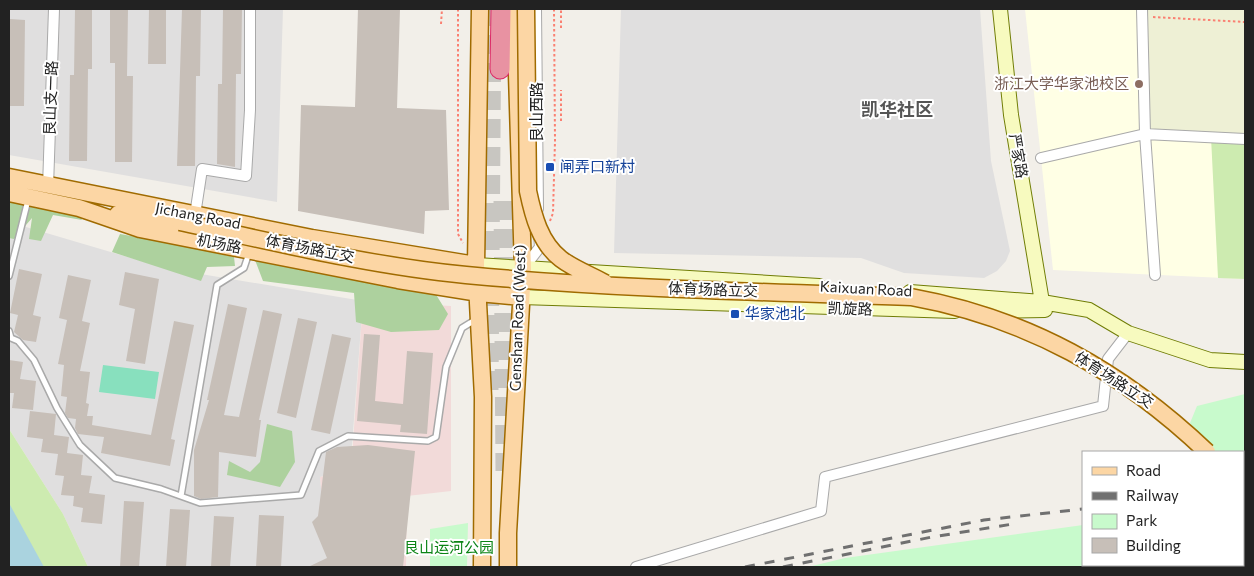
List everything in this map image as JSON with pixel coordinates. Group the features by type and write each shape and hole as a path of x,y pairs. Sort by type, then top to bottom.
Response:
{"highway":[{"path":"500,9 500,69"}],"main road":[{"path":"480,9 476,265 483,397 482,567"},
{"name":"Genshan Road (West)","path":"508,567 522,270 515,9"},
{"path":"526,9 528,191 534,219 548,245 561,259 612,286"},
{"name":"严家路","path":"1000,9 1011,115 1042,302"},
{"path":"9,177 52,187"},
{"name":"体育场路立交","path":"52,187 187,219 417,268 464,275 612,286 911,297 946,303 1025,329 1079,355 1121,381 1164,413 1206,451"},
{"name":"机场路","path":"9,193 79,208 140,229 398,280 478,293 521,297"},
{"name":"体育场路立交","path":"79,208 187,219"},
{"name":"Jichang Road","path":"187,219 476,265"},
{"name":"Kaixuan Road","path":"476,265 522,270 948,294 1042,302 1089,310 1128,333 1210,360 1245,362"},
{"name":"凯旋路","path":"521,297 930,311 1089,310"}],"street":[{"name":"艮山支一路","path":"52,187 54,9"},
{"path":"187,219 202,169 246,176 250,110 250,9"},
{"name":"艮山西路","path":"522,270 540,247 536,9"},
{"path":"1142,13 1145,134 1155,275"},
{"path":"1041,158 1145,134 1245,139"},
{"path":"636,567 822,511 824,477 1103,406 1108,359 1128,333"}],"lane":[{"path":"9,276 29,197"},
{"path":"181,496 217,285 244,268 250,250"},
{"path":"9,331 11,338 18,341 34,360 57,408 80,445 115,478 162,489 200,503 301,495 319,451 348,436 428,441 436,437 446,367 462,328 480,318"}],"path":[{"path":"441,24 442,9"},
{"path":"458,9 458,234 476,265"},
{"path":"550,222 553,213 555,141 554,9"},
{"path":"561,28 562,9"},
{"path":"1142,13 1245,22"},
{"path":"561,90 561,121"}],"shaded area":[{"path":"9,9 283,9 277,202 9,155"},
{"path":"621,9 980,9 991,161 1010,251 1006,261 997,271 984,278 904,273 861,258 614,253"},
{"name":"浙江大学华家池校区","path":"1025,9 1245,9 1245,279 1053,270"},
{"path":"1142,9 1245,9 1245,139 1145,134"},
{"path":"9,222 165,268 363,301 350,471 320,477 328,567 88,567 63,514 9,429"},
{"path":"363,301 451,306 451,491 407,496 406,567 328,567 320,477 351,470"}],"green space":[{"path":"1211,137 1245,139 1245,279 1218,278"},
{"path":"9,198 79,214 82,220 53,215 41,241 29,239 32,218 14,239 9,238"},
{"path":"120,234 234,257 235,266 207,267 201,281 112,252"},
{"path":"255,260 435,293 448,314 439,330 391,332 356,322 354,293 263,281"},
{"path":"103,365 159,372 155,399 99,392"},
{"path":"1245,394 1245,567 808,567 845,558 1082,525 1082,566 1244,566 1244,451 1205,451 1190,423 1197,406"},
{"path":"267,424 292,431 295,462 280,487 227,475 229,461 250,472 260,462"},
{"path":"9,429 63,514 88,567 9,567"},
{"name":"艮山运河公园","path":"468,523 467,567 430,567 430,529"}],"water":[{"path":"9,503 44,567 9,567"}],"building":[{"path":"75,9 92,9 92,69 88,69 87,161 69,161 70,75 74,75"},
{"path":"110,9 128,9 127,76 133,76 132,162 115,162 115,63 110,63"},
{"path":"149,9 166,9 166,64 148,64"},
{"path":"182,9 201,9 200,76 196,76 195,166 177,166"},
{"path":"223,9 242,9 241,74 236,74 235,167 217,164 218,84 222,84"},
{"path":"358,9 400,9 397,108 446,110 449,210 425,211 424,234 298,211 301,105 355,107"},
{"path":"9,19 25,20 24,106 9,106"},
{"path":"19,269 42,274 33,315 41,317 36,342 23,340 14,332 18,315 10,313"},
{"path":"125,272 159,279 145,364 126,361 135,309 119,305"},
{"path":"68,275 91,280 82,321 90,323 80,371 90,372 86,403 89,404 87,416 93,416 92,425 151,435 174,321 194,325 171,439 175,440 170,466 101,453 104,437 78,434 75,428 76,419 68,418 65,413 67,397 61,396 64,365 58,364 67,320 59,318"},
{"path":"228,304 247,308 224,415 239,417 263,310 282,314 259,420 261,420 256,457 219,452 218,497 201,499 194,496 194,450 209,400 207,400"},
{"path":"298,318 317,322 296,418 277,413"},
{"path":"332,334 351,338 330,434 311,430"},
{"path":"364,334 380,335 375,401 403,404 407,351 433,353 427,434 400,432 401,425 357,421"},
{"path":"9,360 23,362 20,379 36,381 33,410 12,408 14,393 9,393"},
{"path":"30,411 56,414 54,435 69,437 67,453 83,455 81,475 92,476 89,493 105,495 102,524 81,522 83,508 73,506 74,496 61,495 64,476 55,475 58,454 41,452 43,439 27,437"},
{"path":"368,445 415,451 403,567 308,567 327,558 312,522 318,516 326,452 337,447"},
{"path":"124,501 144,502 139,567 120,567"},
{"path":"170,509 190,510 186,567 166,567"},
{"path":"259,515 284,516 281,567 256,567"},
{"path":"214,516 234,517 230,567 211,567"}],"tunnel":[{"path":"489,390 492,9"},
{"path":"503,201 505,471"}],"railway":[{"path":"745,567 984,520 1082,509"},
{"path":"783,567 932,537 1013,524"}],"place":[{"name":"浙江大学华家池校区","path":"1139,84"},
{"name":"闸弄口新村","path":"550,167"},
{"name":"华家池北","path":"735,314"}],"district":[{"name":"凯华社区","path":"897,110"}]}
